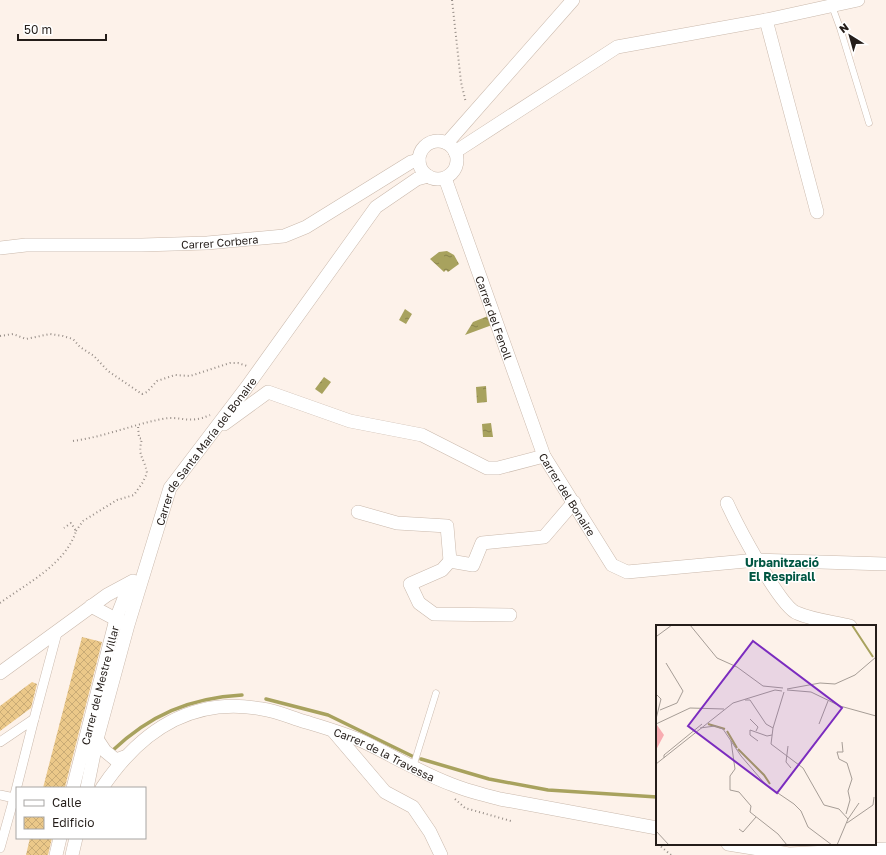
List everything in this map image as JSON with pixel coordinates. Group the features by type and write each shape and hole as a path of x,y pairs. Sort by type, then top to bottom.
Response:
{"street":[{"path":"451,148 469,118 573,0"},
{"path":"451,148 617,47 766,20 858,0"},
{"path":"766,20 816,212"},
{"path":"438,141 451,148 457,164 451,174 446,178 440,179 428,176 420,166 419,160 423,148 427,144 438,141"},
{"name":"Carrer Corbera","path":"0,248 26,245 171,244 284,236 306,227 411,162 419,160"},
{"name":"Carrer de Santa María del Bonaire","path":"87,787 97,739 128,626 170,488 260,369 376,207 417,179 428,176"},
{"name":"Carrer del Fenoll","path":"446,178 544,456"},
{"name":"Carrer del Bonaire","path":"210,434 268,392 350,421 422,435 487,468 498,468 544,456 574,502 612,566 627,572 757,560 886,564"},
{"path":"450,561 473,565 482,544 544,537 574,502"},
{"path":"727,503 757,560 786,603 795,613 846,625"},
{"path":"358,512 397,523 447,526 450,561 442,570 410,584 419,603 434,614 510,614"},
{"path":"0,673 57,633 107,595 130,584 143,575"},
{"name":"Carrer del Mestre Villar","path":"73,787 116,619 130,584"},
{"path":"91,606 128,626"},
{"path":"17,787 57,633"},
{"name":"Carrer de la Travessa","path":"90,771 120,758 158,730 182,716 219,707 236,706 263,709 333,731 365,743 413,767 454,785 500,799 656,828"},
{"path":"0,742 34,719"},
{"path":"333,731 385,792 413,807 430,832 439,855"},
{"path":"97,739 105,752 120,758"},
{"name":"Carrer de la Travessa","path":"103,787 120,758"},
{"path":"90,771 110,776"},
{"path":"0,848 16,790"},
{"path":"0,795 14,798"},
{"path":"56,855 60,839"},
{"path":"72,855 76,839"},
{"path":"734,845 789,854 886,850"}],"lane":[{"path":"832,6 869,123"},
{"path":"413,767 436,693"}],"path":[{"path":"452,0 462,82 469,118"},
{"path":"0,336 13,334 26,339 50,334 63,336 72,340 94,356 108,370 142,394 147,392 157,381 175,375 190,376 230,363 238,363 260,369"},
{"path":"73,441 138,426 163,418 200,420 212,414 227,413"},
{"path":"0,603 51,566 71,545 76,531 83,521 117,500 134,495 147,474 138,447 142,439 139,438 138,426"},
{"path":"64,528 71,523 76,531"},
{"path":"454,785 452,786 454,798 464,808 510,821"},
{"path":"659,845 671,855"}],"water":[{"path":"447,251 454,255 459,264 448,272 446,270 444,272 430,259 439,252"},
{"path":"405,309 412,314 406,324 399,320"},
{"path":"488,316 492,325 465,335 473,322"},
{"path":"324,377 331,382 322,394 315,389"},
{"path":"486,386 487,402 477,403 476,387"},
{"path":"491,423 493,437 483,437 482,424"}],"building":[{"path":"82,637 102,642 65,787 43,787"},
{"path":"32,682 37,684 31,708 0,731 0,706"},
{"path":"30,839 52,839 48,855 26,855"}],"waterway":[{"path":"112,751 141,727 171,711 205,700 242,695"},
{"path":"266,699 328,715 412,756"},
{"path":"421,759 489,779 548,790 656,797"}],"district":[{"name":"Urbanització El Respirall","path":"782,569"}]}
